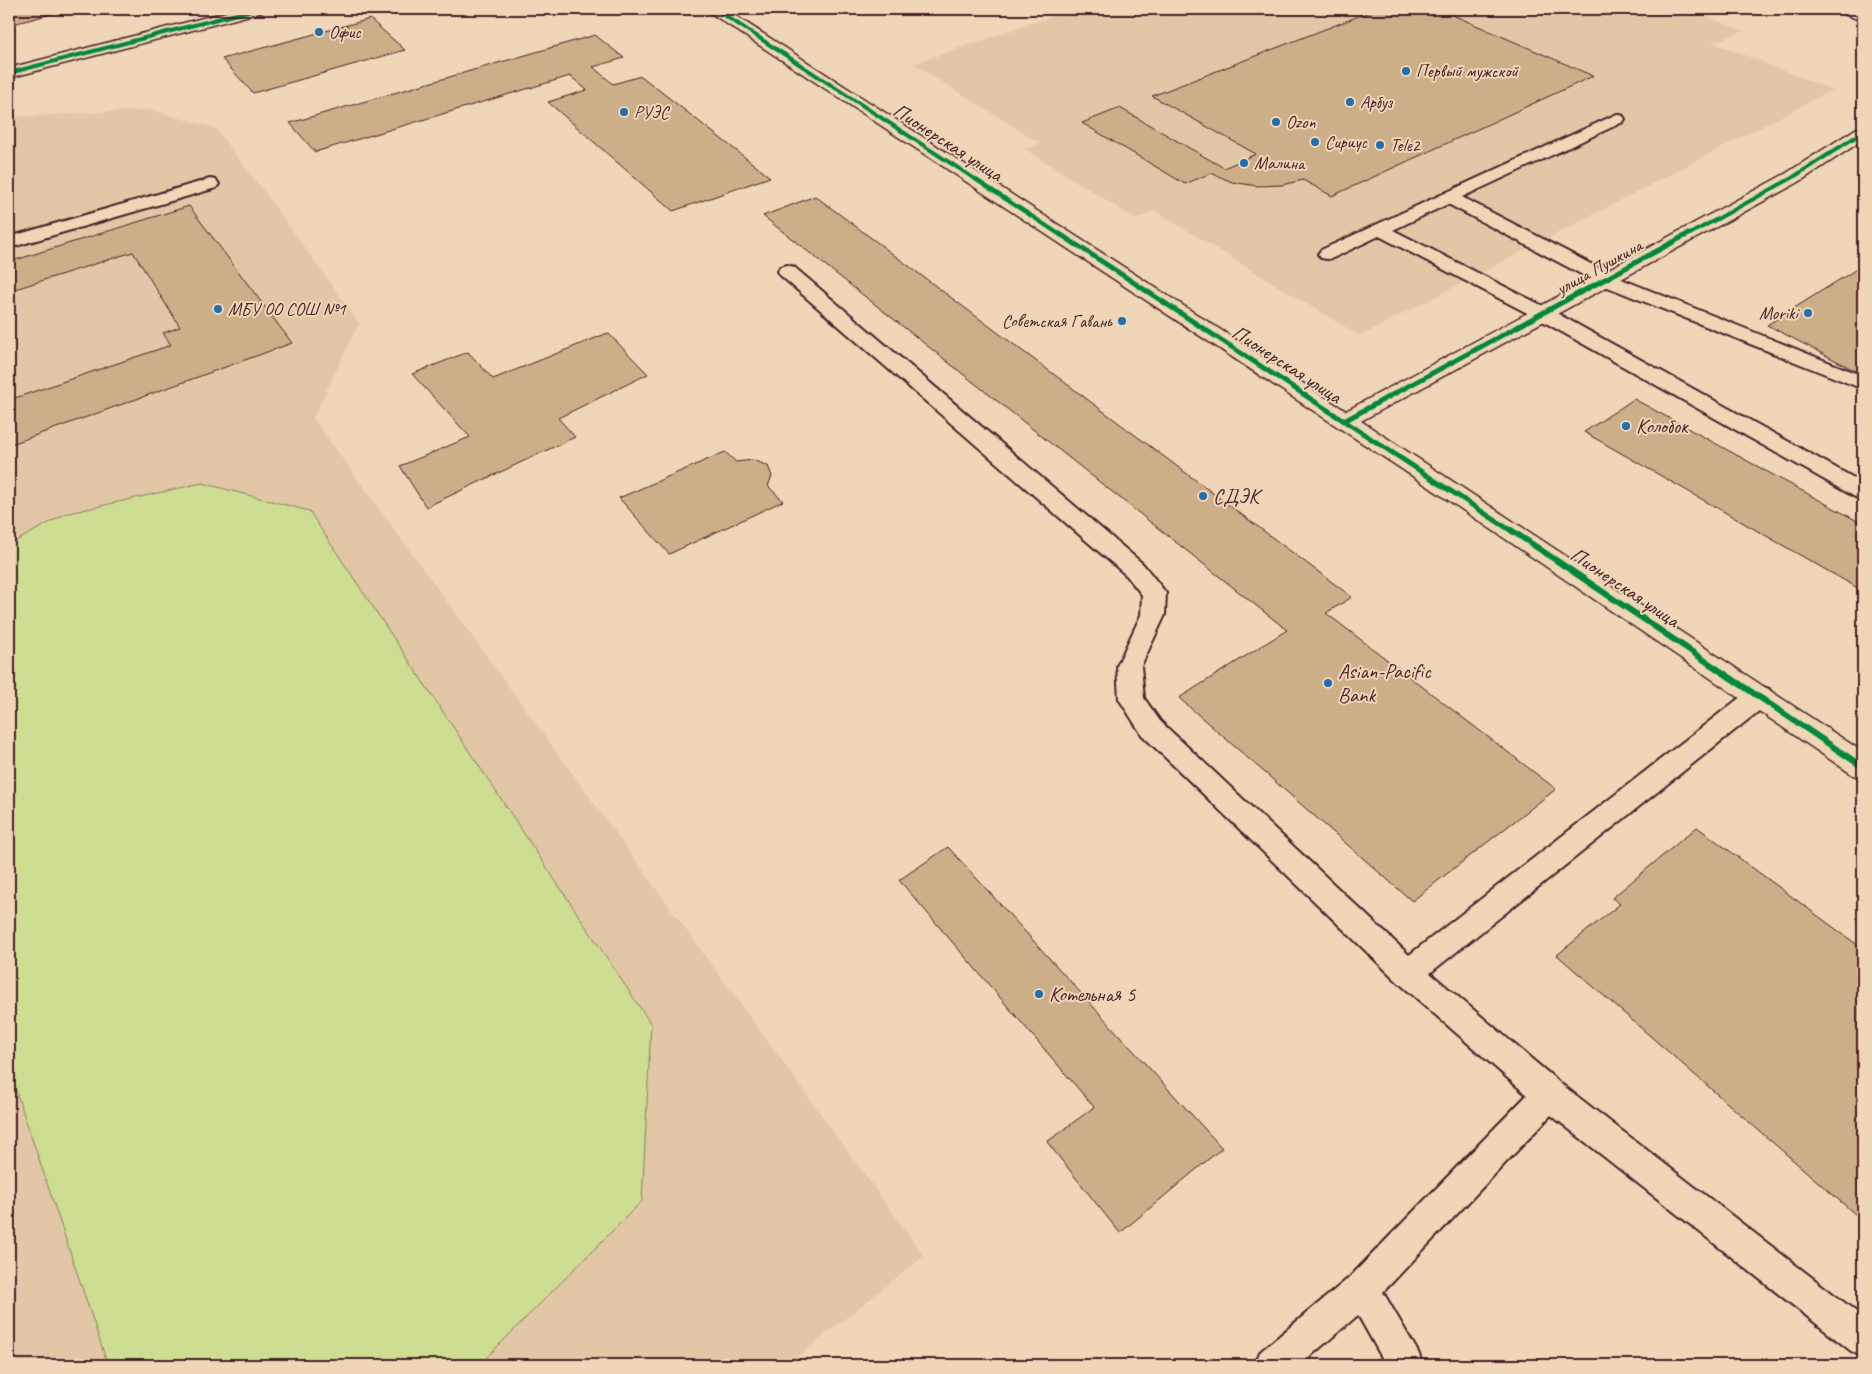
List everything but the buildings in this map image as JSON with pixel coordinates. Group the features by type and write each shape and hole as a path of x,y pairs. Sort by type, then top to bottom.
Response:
{"street":[{"path":"9,73 256,9"},
{"name":"Пионерская улица","path":"714,9 1344,421 1760,696 1863,767"},
{"path":"1844,9 1863,16"},
{"name":"улица Пушкина","path":"1344,421 1792,178 1863,132"}],"lane":[{"path":"1327,254 1618,119"},
{"path":"9,243 210,184"},
{"path":"1448,197 1607,280 1863,383"},
{"path":"1378,229 1544,314 1863,492"},
{"path":"787,271 1135,570 1154,593 1154,614 1128,666 1132,698 1152,728 1408,973 1549,1094 1863,1339"},
{"path":"1408,973 1760,696"},
{"path":"1273,1365 1362,1289 1549,1094"},
{"path":"1362,1289 1405,1365"}],"shaded area":[{"path":"1074,9 1687,9 1744,31 1712,42 1832,90 1360,336 1155,211 1136,219 1025,149 1040,143 913,64"},
{"path":"151,110 215,128 268,197 359,323 313,418 924,1256 787,1365 9,1365 9,117"}],"green space":[{"path":"202,483 309,511 651,1024 642,1201 482,1362 473,1365 108,1365 9,1070 9,545 65,514"}],"cycle path":[{"path":"9,73 256,9"},
{"path":"715,9 1435,480 1863,767"},
{"path":"1344,421 1792,178 1863,132"}],"place":[{"name":"Офис","path":"319,32"},
{"name":"Первый мужской","path":"1406,71"},
{"name":"Арбуз","path":"1350,102"},
{"name":"РУЭС","path":"624,112"},
{"name":"Ozon","path":"1276,122"},
{"name":"Сириус","path":"1315,142"},
{"name":"Tele2","path":"1380,145"},
{"name":"Малина","path":"1244,163"},
{"name":"МБУ ОО СОШ №1","path":"218,309"},
{"name":"Moriki","path":"1808,313"},
{"name":"Советская Гавань","path":"1122,321"},
{"name":"Колобок","path":"1626,426"},
{"name":"СДЭК","path":"1203,496"},
{"name":"Asian-Pacific Bank","path":"1328,683"},
{"name":"Котельная 5","path":"1039,994"}]}
